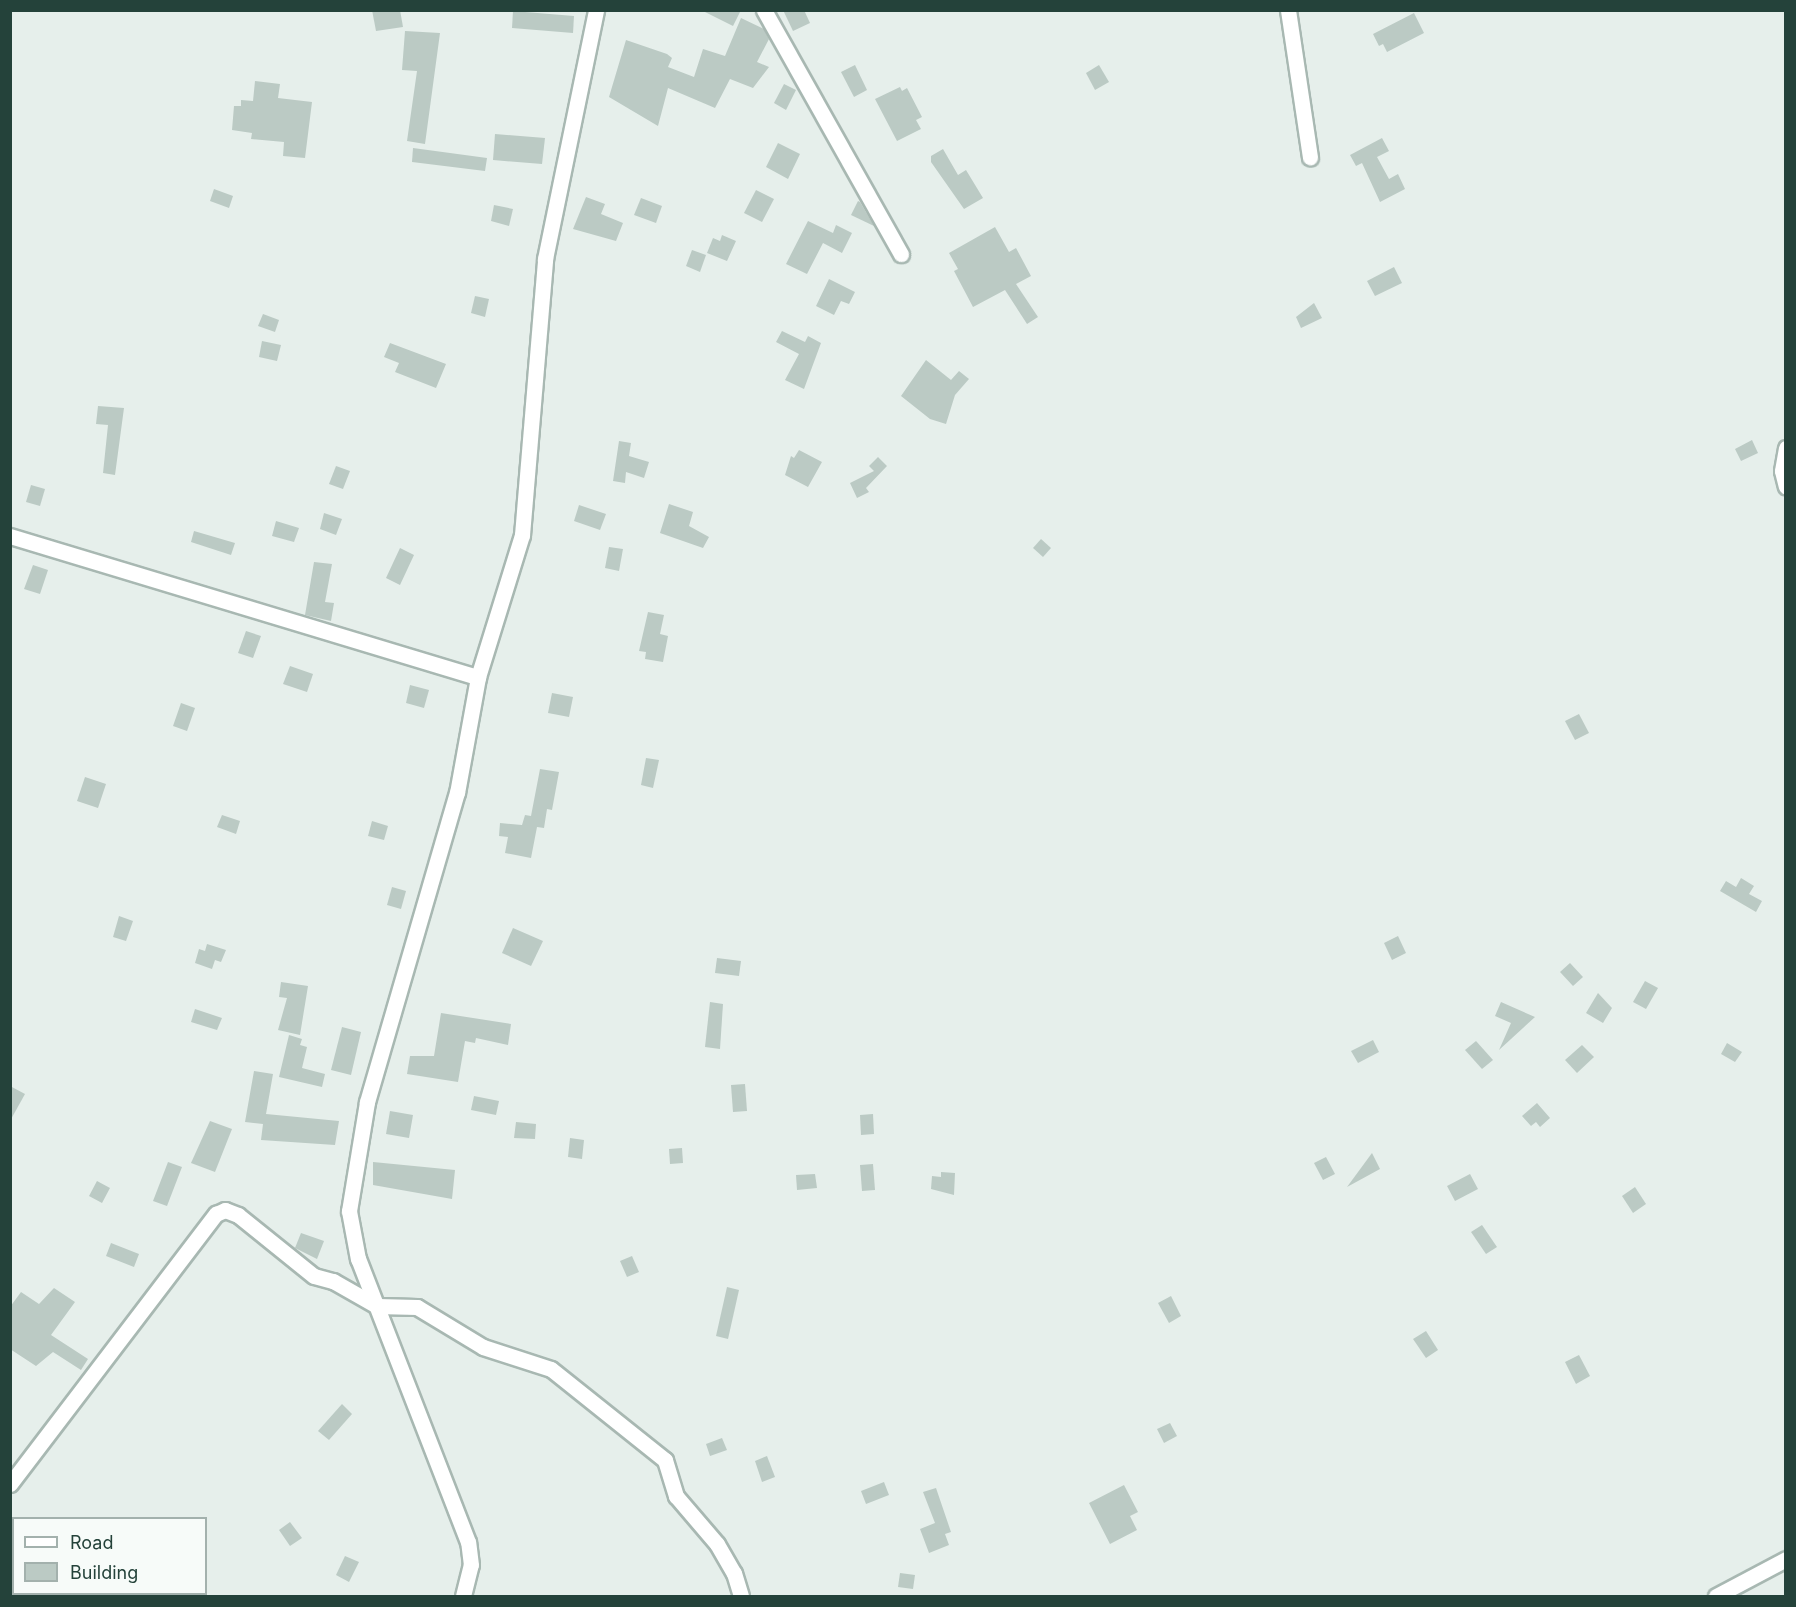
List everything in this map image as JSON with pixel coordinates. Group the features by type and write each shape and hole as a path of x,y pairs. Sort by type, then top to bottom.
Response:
{"street":[{"path":"463,1596 471,1565 468,1542 350,1236 355,1168 367,1102 457,793 478,677 522,535 545,259 596,10"},
{"path":"764,10 901,254"},
{"path":"1288,10 1310,157"},
{"path":"1785,448 1782,471 1785,487"},
{"path":"10,536 478,677"},
{"path":"10,1484 216,1214 238,1215 299,1268 377,1306 417,1307 483,1347 551,1370 609,1419 651,1447 665,1460 676,1496 735,1573 741,1596"},
{"path":"1716,1596 1785,1559"}],"building":[{"path":"372,10 400,10 403,27 376,31"},
{"path":"701,10 741,10 733,26"},
{"path":"783,10 804,10 810,23 793,31"},
{"path":"513,11 574,16 573,33 512,28"},
{"path":"1414,13 1424,33 1387,52 1383,44 1379,46 1373,34"},
{"path":"741,18 764,29 769,39 757,62 769,67 753,88 730,79 715,108 668,88 658,126 609,97 626,40 667,54 672,58 668,67 694,77 703,49 725,56"},
{"path":"405,31 440,33 425,144 407,141 417,71 402,70"},
{"path":"855,65 867,90 854,97 841,72"},
{"path":"1099,65 1109,82 1095,90 1086,73"},
{"path":"255,81 280,84 278,98 312,102 305,158 283,156 284,142 251,139 252,133 232,130 234,106 241,106 241,100 253,101"},
{"path":"784,84 796,90 786,110 774,103"},
{"path":"900,87 902,91 907,88 922,117 916,120 921,129 897,141 875,99"},
{"path":"495,134 545,138 542,164 493,160"},
{"path":"1382,138 1389,151 1377,157 1389,179 1398,174 1405,189 1380,202 1362,163 1356,166 1350,155"},
{"path":"778,143 800,154 788,179 766,167"},
{"path":"413,148 487,158 485,171 412,162"},
{"path":"943,149 958,175 966,170 983,198 964,209 931,162 931,156"},
{"path":"214,189 233,196 229,208 210,201"},
{"path":"756,190 774,199 762,222 744,213"},
{"path":"586,197 605,204 601,214 623,223 616,241 573,229"},
{"path":"641,198 662,206 656,223 634,215"},
{"path":"858,201 860,202 874,226 851,215"},
{"path":"494,205 513,209 509,226 491,221"},
{"path":"808,221 833,233 836,225 852,233 842,253 823,243 807,274 786,264"},
{"path":"995,227 1009,252 1016,248 1031,276 1016,284 1038,317 1027,324 1005,290 973,307 954,271 958,269 949,253"},
{"path":"722,235 736,241 727,261 707,253 713,238 720,241"},
{"path":"692,250 706,255 700,272 686,266"},
{"path":"1394,267 1402,283 1375,296 1367,281"},
{"path":"829,279 855,292 849,304 841,301 834,315 816,306"},
{"path":"475,296 489,299 485,317 471,313"},
{"path":"1314,303 1322,318 1301,328 1296,317"},
{"path":"263,314 279,320 275,332 258,326"},
{"path":"782,331 805,342 808,336 821,343 804,389 785,380 799,354 776,342"},
{"path":"262,341 281,345 277,361 259,357"},
{"path":"390,343 446,364 436,388 395,372 399,363 384,357"},
{"path":"926,360 951,380 959,371 969,379 955,395 946,424 930,419 901,396"},
{"path":"98,406 124,408 115,475 103,473 108,425 96,424"},
{"path":"1752,440 1758,453 1741,461 1735,449"},
{"path":"619,441 631,443 629,456 649,462 644,478 626,472 625,483 613,481"},
{"path":"799,450 822,462 808,487 785,475 791,456 794,458"},
{"path":"878,457 887,466 866,488 869,492 857,498 850,483 874,471 869,466"},
{"path":"336,466 350,471 343,489 329,484"},
{"path":"31,485 45,489 40,506 26,502"},
{"path":"669,504 693,512 689,526 709,537 703,548 660,533"},
{"path":"579,505 606,514 600,530 574,521"},
{"path":"324,513 342,519 336,535 320,529"},
{"path":"276,521 299,528 294,542 272,536"},
{"path":"194,531 235,543 231,555 191,542"},
{"path":"1041,539 1051,548 1043,557 1033,548"},
{"path":"609,547 623,549 619,571 605,568"},
{"path":"400,548 414,555 400,585 386,578"},
{"path":"314,562 332,564 325,602 334,603 331,621 305,615"},
{"path":"33,565 48,570 40,594 24,589"},
{"path":"648,612 664,615 660,634 668,636 663,662 645,659 646,652 639,651"},
{"path":"246,631 261,636 253,658 238,653"},
{"path":"290,666 313,674 307,692 283,684"},
{"path":"410,685 429,690 424,708 406,703"},
{"path":"552,693 573,697 569,717 548,713"},
{"path":"181,703 195,708 187,731 173,726"},
{"path":"1579,714 1589,733 1575,740 1565,721"},
{"path":"646,758 659,760 653,788 641,785"},
{"path":"540,769 559,772 552,810 547,809 544,828 537,827 531,858 505,853 508,837 499,836 500,823 522,825 525,815 531,816"},
{"path":"85,777 106,784 98,808 77,801"},
{"path":"222,815 240,821 236,834 217,827"},
{"path":"372,821 388,826 384,840 368,836"},
{"path":"1741,878 1754,886 1749,894 1762,901 1756,912 1720,891 1726,881 1736,887"},
{"path":"392,887 406,891 401,909 387,905"},
{"path":"119,916 133,921 126,941 113,937"},
{"path":"513,928 543,941 531,966 502,953"},
{"path":"1398,936 1406,953 1392,960 1384,943"},
{"path":"207,944 226,950 221,962 215,960 212,969 195,963 199,949 205,951"},
{"path":"717,958 741,961 739,976 715,973"},
{"path":"1570,963 1583,977 1573,986 1560,972"},
{"path":"1645,981 1658,988 1646,1009 1633,1002"},
{"path":"281,982 308,986 300,1035 278,1030 287,998 279,997"},
{"path":"1598,993 1612,1008 1603,1023 1586,1013"},
{"path":"710,1002 723,1004 720,1049 705,1047"},
{"path":"1501,1002 1535,1017 1499,1050 1511,1023 1495,1016"},
{"path":"195,1009 222,1018 217,1030 191,1022"},
{"path":"441,1013 511,1024 508,1045 476,1038 475,1043 465,1041 458,1082 407,1074 410,1056 434,1056"},
{"path":"342,1027 361,1032 351,1075 331,1070"},
{"path":"289,1035 302,1039 300,1045 307,1047 302,1068 325,1074 322,1087 279,1077"},
{"path":"1373,1040 1379,1052 1358,1063 1351,1051"},
{"path":"1476,1041 1493,1060 1482,1069 1465,1050"},
{"path":"1727,1043 1742,1052 1735,1062 1721,1054"},
{"path":"1582,1045 1594,1057 1577,1073 1565,1060"},
{"path":"254,1071 273,1074 266,1114 339,1121 335,1145 261,1140 263,1124 245,1122"},
{"path":"745,1084 747,1111 733,1112 731,1085"},
{"path":"10,1086 25,1094 10,1121"},
{"path":"474,1096 499,1101 496,1115 471,1110"},
{"path":"1537,1103 1550,1118 1540,1127 1536,1122 1531,1126 1522,1116"},
{"path":"390,1111 413,1115 409,1138 386,1134"},
{"path":"873,1114 874,1134 861,1135 860,1115"},
{"path":"210,1121 232,1129 215,1172 191,1163"},
{"path":"516,1122 536,1124 535,1139 514,1138"},
{"path":"570,1138 584,1140 582,1159 568,1157"},
{"path":"682,1148 683,1163 670,1164 669,1149"},
{"path":"1372,1153 1380,1169 1347,1187"},
{"path":"1326,1157 1335,1174 1323,1180 1314,1163"},
{"path":"168,1162 182,1167 167,1206 153,1201"},
{"path":"373,1162 455,1170 452,1199 373,1185"},
{"path":"873,1164 875,1190 862,1191 860,1165"},
{"path":"941,1172 955,1173 954,1195 931,1189 932,1176 941,1177"},
{"path":"815,1174 817,1188 797,1190 796,1175"},
{"path":"1470,1174 1478,1189 1455,1201 1447,1186"},
{"path":"97,1181 110,1188 102,1203 89,1196"},
{"path":"1635,1187 1646,1204 1633,1213 1622,1196"},
{"path":"1482,1225 1497,1247 1486,1254 1471,1232"},
{"path":"301,1233 324,1241 317,1259 295,1248"},
{"path":"111,1243 139,1254 134,1267 106,1256"},
{"path":"632,1256 639,1272 627,1277 620,1261"},
{"path":"727,1287 739,1290 728,1339 716,1336"},
{"path":"54,1288 75,1302 51,1335 88,1359 81,1370 53,1352 36,1366 10,1349 10,1307 21,1292 39,1304"},
{"path":"1171,1296 1181,1316 1169,1323 1158,1303"},
{"path":"1426,1331 1438,1350 1426,1358 1413,1339"},
{"path":"1579,1355 1590,1376 1576,1384 1565,1362"},
{"path":"342,1404 352,1414 329,1440 318,1431"},
{"path":"1170,1423 1177,1436 1164,1443 1157,1429"},
{"path":"722,1438 727,1450 710,1456 706,1444"},
{"path":"767,1456 775,1477 762,1482 755,1461"},
{"path":"884,1482 889,1495 866,1504 861,1491"},
{"path":"1124,1485 1138,1512 1130,1516 1137,1530 1110,1544 1089,1503"},
{"path":"936,1488 951,1532 945,1534 949,1545 929,1553 920,1529 935,1523 923,1492"},
{"path":"290,1522 302,1538 290,1546 279,1530"},
{"path":"345,1556 359,1562 349,1582 336,1575"},
{"path":"900,1573 915,1575 913,1589 898,1587"}]}
